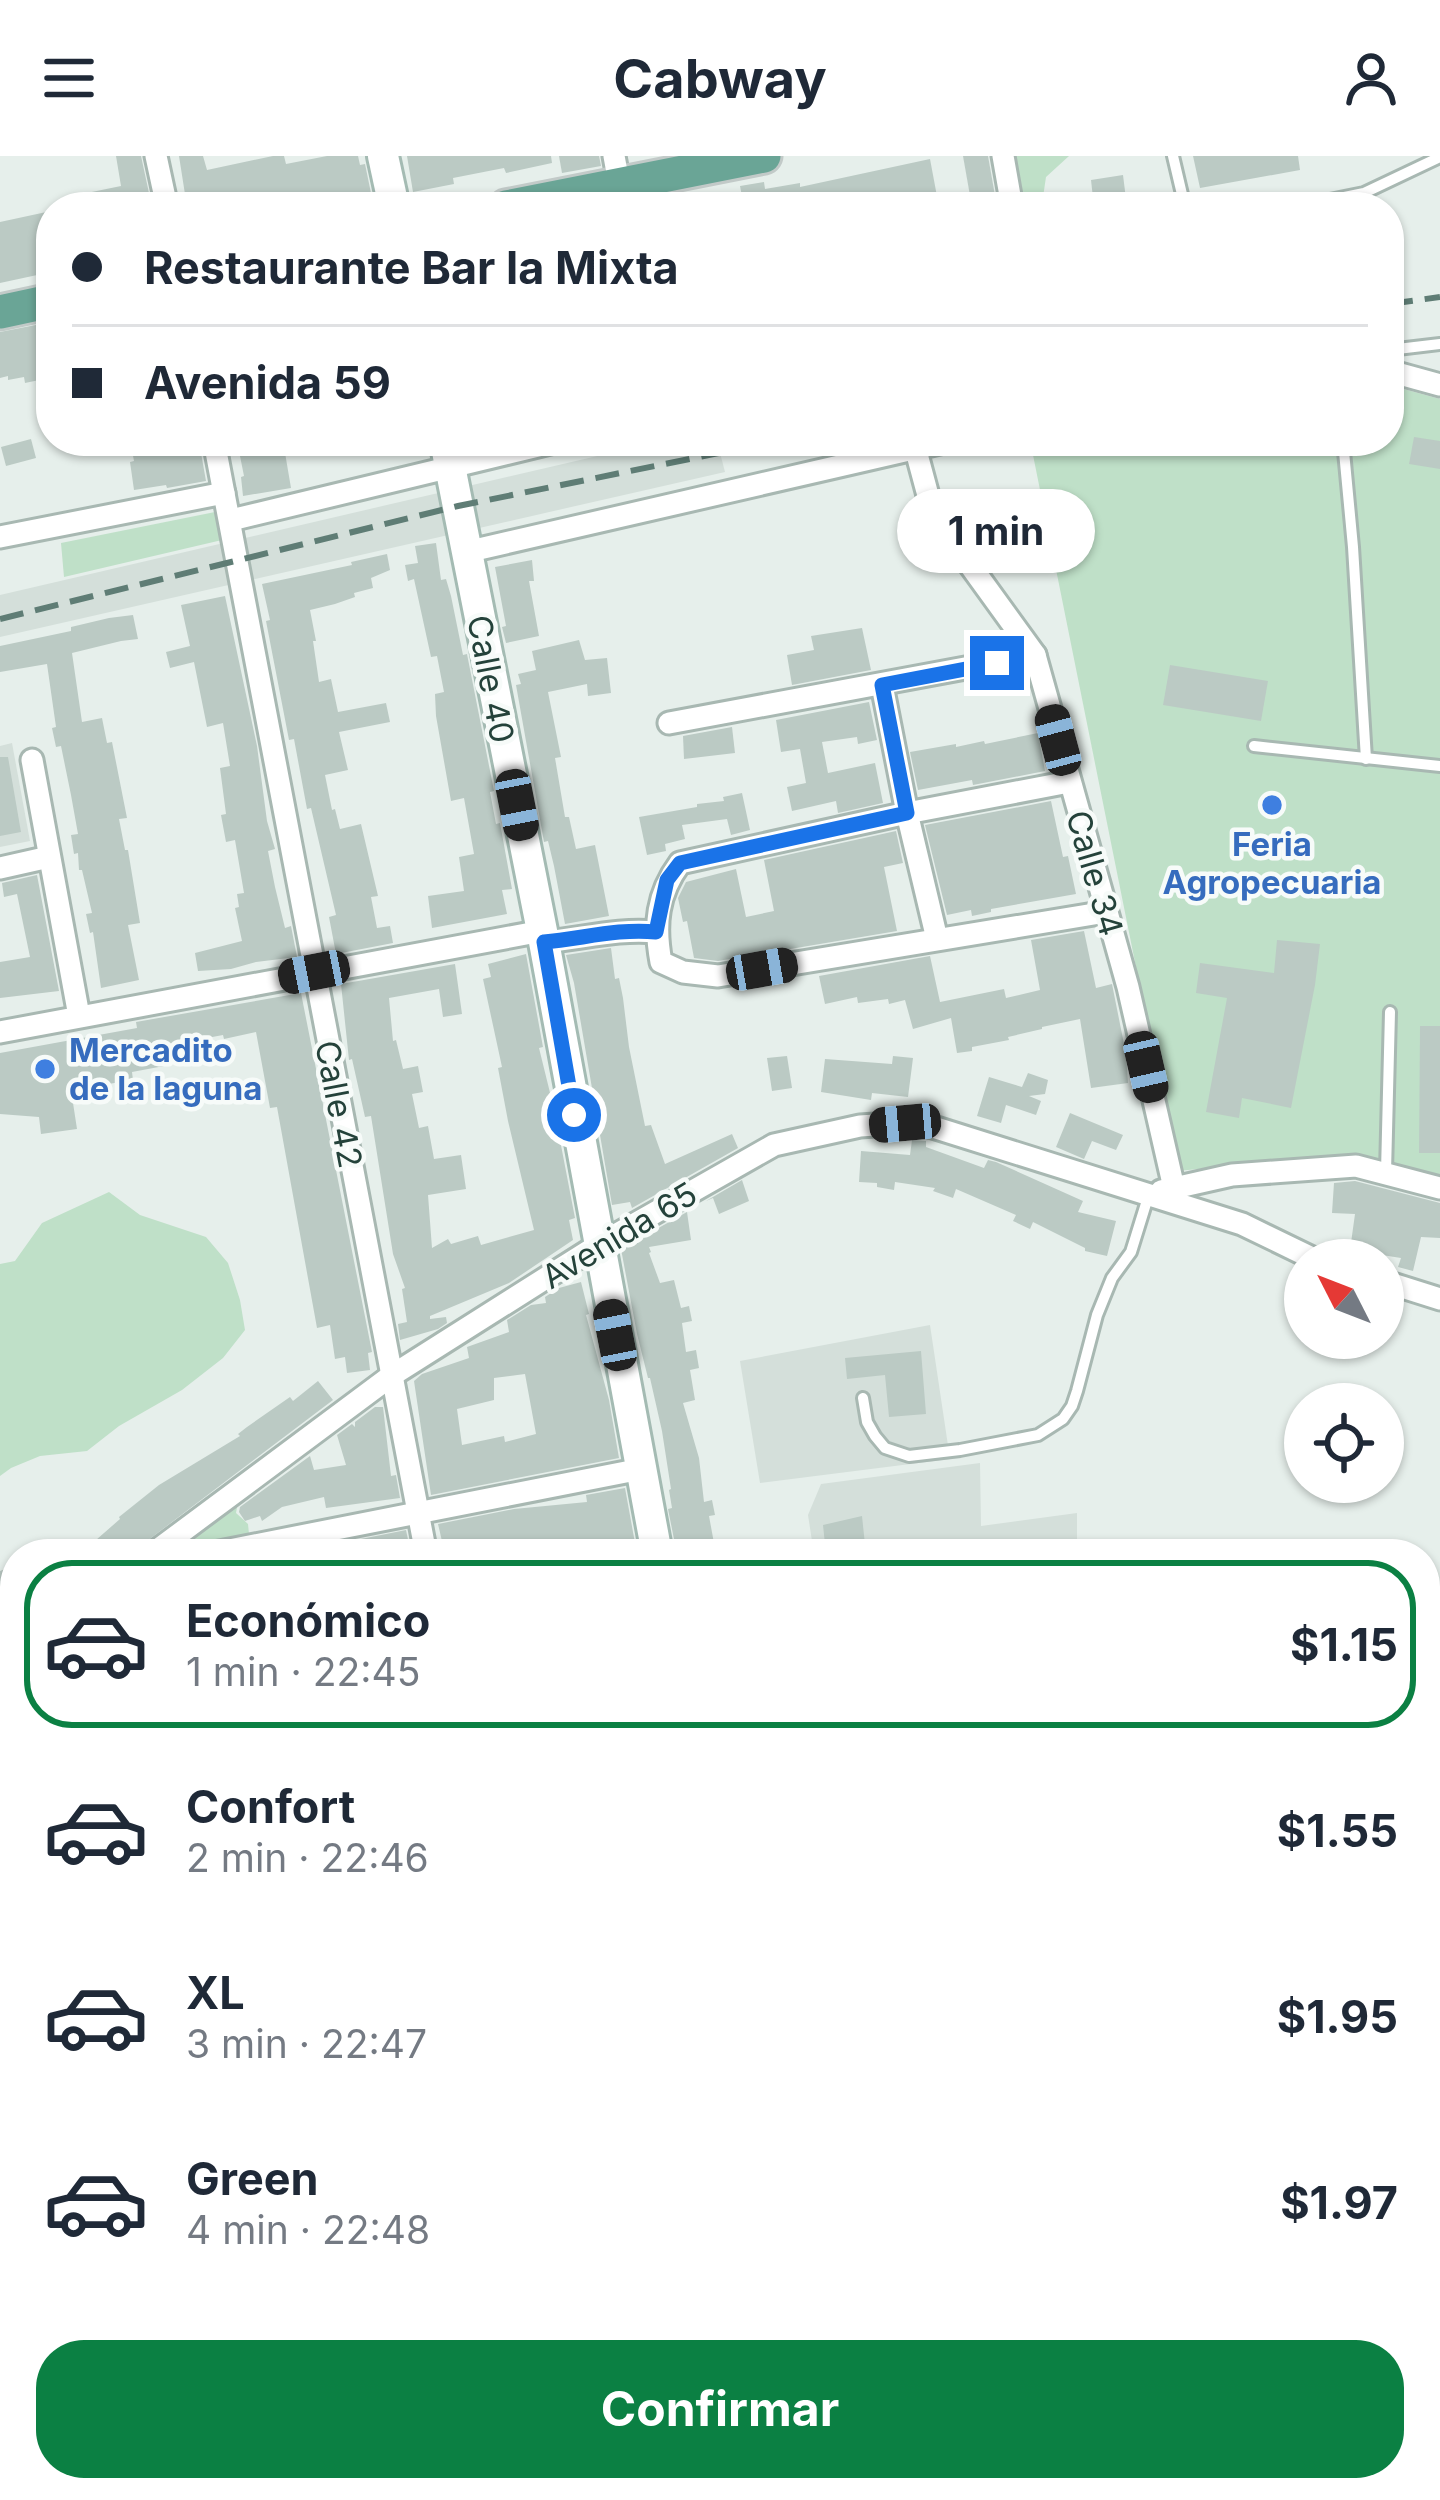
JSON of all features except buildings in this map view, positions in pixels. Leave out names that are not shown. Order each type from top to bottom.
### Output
[{"type":"main road","points":[[383,156],[391,192]]},
{"type":"main road","points":[[551,192],[616,170],[764,156]]},
{"type":"main road","points":[[0,312],[36,304]]},
{"type":"main road","name":"Calle 40","points":[[448,456],[654,1539]]},
{"type":"street","points":[[156,156],[164,192]]},
{"type":"street","points":[[1003,156],[1009,192]]},
{"type":"street","points":[[1404,374],[1440,385]]},
{"type":"street","name":"Calle 42","points":[[217,456],[423,1539]]},
{"type":"street","points":[[231,520],[441,456]]},
{"type":"street","points":[[466,552],[877,456]]},
{"type":"street","name":"Calle 34","points":[[917,456],[933,514],[1035,655],[1128,987],[1174,1188]]},
{"type":"street","points":[[0,537],[224,493]]},
{"type":"street","points":[[670,723],[1035,655]]},
{"type":"street","points":[[882,685],[937,938]]},
{"type":"street","points":[[32,760],[79,1016]]},
{"type":"street","points":[[1069,782],[680,863],[667,880],[656,932],[661,962],[683,972],[718,976],[1106,912]]},
{"type":"street","points":[[0,868],[50,857]]},
{"type":"street","points":[[0,1032],[314,972],[543,937],[582,939],[628,929],[656,932]]},
{"type":"street","name":"Avenida 65","points":[[172,1539],[391,1376],[598,1245],[774,1145],[860,1126],[933,1126],[1242,1224],[1284,1244]]},
{"type":"street","points":[[1149,1194],[1232,1175],[1356,1166],[1440,1188]]},
{"type":"street","points":[[1404,1288],[1440,1299]]},
{"type":"street","points":[[301,1539],[641,1469]]},
{"type":"lane","points":[[1173,156],[1181,192]]},
{"type":"lane","points":[[1366,192],[1440,157]]},
{"type":"lane","points":[[1404,348],[1440,344]]},
{"type":"lane","points":[[1344,456],[1366,759]]},
{"type":"lane","points":[[1254,746],[1440,766]]},
{"type":"lane","points":[[1386,1172],[1390,1012]]},
{"type":"lane","points":[[863,1398],[875,1436],[885,1448],[909,1456],[1038,1436],[1072,1406],[1097,1315],[1112,1278],[1131,1252],[1149,1194]]},
{"type":"shaded area","points":[[598,456],[721,456],[725,472],[0,637],[0,595]]},
{"type":"shaded area","points":[[12,743],[30,841],[0,847],[0,746]]},
{"type":"shaded area","points":[[930,1325],[950,1459],[760,1483],[740,1361]]},
{"type":"shaded area","points":[[980,1463],[981,1526],[1077,1513],[1077,1539],[812,1539],[808,1515],[821,1484]]},
{"type":"green space","points":[[1012,156],[1069,156],[1046,177],[1044,192],[1019,192]]},
{"type":"green space","name":"Feria Agropecuaria","points":[[1404,389],[1440,399],[1440,1178],[1342,1156],[1177,1171],[1033,456],[1404,456]]},
{"type":"green space","points":[[215,512],[222,540],[64,577],[61,543]]},
{"type":"green space","points":[[109,1192],[140,1215],[206,1237],[228,1263],[245,1330],[223,1358],[182,1390],[119,1426],[87,1451],[40,1456],[0,1476],[0,1264],[15,1261],[42,1223]]},
{"type":"green space","points":[[238,1502],[236,1513],[248,1524],[249,1534],[187,1539]]},
{"type":"railway","points":[[1404,302],[1440,297]]},
{"type":"railway","points":[[0,619],[458,506],[704,456]]},
{"type":"place","name":"Feria Agropecuaria","points":[[1272,805]]},
{"type":"place","name":"Mercadito de la laguna","points":[[45,1069]]},
{"type":"route","points":[[574,1115],[544,942],[628,929],[656,932],[667,880],[680,863],[907,813],[882,685],[997,663]]}]
